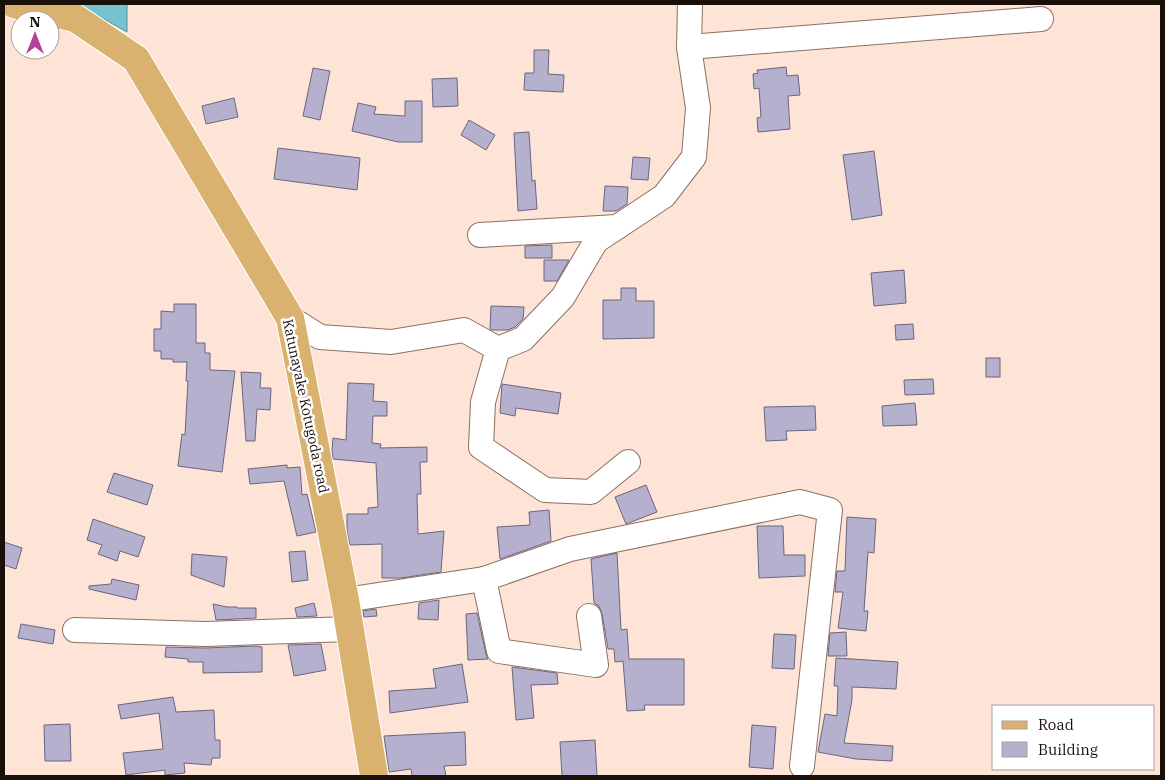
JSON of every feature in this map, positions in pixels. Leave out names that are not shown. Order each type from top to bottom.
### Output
[{"type":"main road","name":"Katunayake Kotugoda road","points":[[15,4],[75,18],[136,59],[290,318],[345,600],[374,776]]},
{"type":"street","points":[[498,349],[523,339],[563,297],[596,241],[664,196],[694,157],[698,108],[689,47],[690,4]]},
{"type":"street","points":[[689,47],[1041,19]]},
{"type":"street","points":[[480,235],[618,227]]},
{"type":"street","points":[[290,318],[320,337],[391,342],[464,330],[498,349]]},
{"type":"street","points":[[498,349],[483,402],[481,447],[545,490],[591,492],[628,462]]},
{"type":"street","points":[[345,600],[484,580],[570,549],[800,502],[830,510],[802,766]]},
{"type":"street","points":[[484,580],[499,651],[596,665],[589,616]]},
{"type":"street","points":[[74,630],[204,634],[350,629]]},
{"type":"water","points":[[77,4],[127,4],[127,32]]},
{"type":"building","points":[[534,50],[549,50],[548,74],[564,75],[563,92],[524,90],[525,73],[534,73]]},
{"type":"building","points":[[786,67],[787,76],[798,75],[800,95],[788,96],[790,129],[758,132],[757,118],[761,117],[759,88],[754,89],[753,74],[758,73],[757,70]]},
{"type":"building","points":[[313,68],[330,71],[320,120],[303,116]]},
{"type":"building","points":[[457,78],[458,106],[433,107],[432,79]]},
{"type":"building","points":[[234,98],[238,117],[206,124],[202,106]]},
{"type":"building","points":[[405,101],[422,101],[422,142],[398,142],[352,131],[358,103],[376,107],[374,114],[405,116]]},
{"type":"building","points":[[469,120],[495,135],[486,150],[461,135]]},
{"type":"building","points":[[529,132],[532,181],[535,180],[537,209],[518,211],[514,133]]},
{"type":"building","points":[[278,148],[360,158],[357,190],[274,179]]},
{"type":"building","points":[[874,151],[882,215],[852,220],[843,155]]},
{"type":"building","points":[[633,157],[650,158],[648,180],[631,179]]},
{"type":"building","points":[[605,186],[628,187],[627,204],[616,211],[603,211]]},
{"type":"building","points":[[552,245],[552,258],[525,258],[525,246]]},
{"type":"building","points":[[544,260],[569,260],[557,281],[544,281]]},
{"type":"building","points":[[904,270],[906,303],[874,306],[871,273]]},
{"type":"building","points":[[621,288],[636,288],[636,301],[654,301],[654,338],[603,339],[603,300],[621,300]]},
{"type":"building","points":[[174,304],[196,304],[196,343],[205,343],[205,353],[210,353],[210,370],[235,371],[222,472],[178,466],[182,434],[185,435],[188,381],[186,381],[187,362],[173,362],[173,359],[161,359],[161,351],[154,351],[154,329],[161,329],[161,311],[174,312]]},
{"type":"building","points":[[491,306],[524,307],[523,319],[515,327],[508,330],[492,330],[490,329]]},
{"type":"building","points":[[913,324],[914,339],[896,340],[895,325]]},
{"type":"building","points":[[986,358],[1000,358],[1000,377],[986,377]]},
{"type":"building","points":[[241,372],[261,373],[260,388],[271,388],[270,410],[257,409],[255,441],[246,441]]},
{"type":"building","points":[[933,379],[934,394],[905,395],[904,380]]},
{"type":"building","points":[[348,383],[374,384],[373,401],[387,402],[387,416],[373,416],[372,443],[381,444],[380,448],[427,447],[427,462],[420,462],[421,494],[417,494],[418,534],[444,531],[441,572],[401,578],[382,578],[382,544],[350,545],[347,531],[347,514],[368,514],[368,508],[378,507],[376,463],[333,459],[333,438],[346,440]]},
{"type":"building","points":[[502,384],[561,393],[558,414],[516,408],[515,416],[500,413]]},
{"type":"building","points":[[915,403],[917,425],[883,426],[882,406]]},
{"type":"building","points":[[815,406],[816,430],[786,431],[787,440],[766,441],[764,407]]},
{"type":"building","points":[[287,465],[287,468],[300,467],[302,495],[307,494],[316,532],[297,536],[284,481],[250,484],[248,469]]},
{"type":"building","points":[[114,473],[153,485],[147,505],[107,492]]},
{"type":"building","points":[[646,485],[657,512],[626,524],[615,497]]},
{"type":"building","points":[[549,510],[551,541],[500,559],[497,527],[530,525],[529,512]]},
{"type":"building","points":[[847,517],[876,519],[874,553],[868,552],[864,611],[868,611],[866,631],[838,628],[843,592],[835,592],[837,571],[845,571]]},
{"type":"building","points":[[93,519],[145,537],[138,557],[120,551],[117,561],[98,554],[102,545],[87,540]]},
{"type":"building","points":[[757,526],[783,526],[784,555],[805,555],[805,576],[759,578]]},
{"type":"building","points":[[4,542],[22,548],[16,569],[4,565]]},
{"type":"building","points":[[305,551],[308,580],[292,582],[289,552]]},
{"type":"building","points":[[617,553],[621,630],[627,629],[629,659],[684,659],[684,705],[644,705],[645,710],[627,711],[623,661],[615,662],[614,649],[608,649],[602,614],[599,606],[594,603],[591,559]]},
{"type":"building","points":[[192,554],[227,557],[224,587],[191,575]]},
{"type":"building","points":[[112,579],[139,585],[136,600],[89,589],[89,586],[111,584]]},
{"type":"building","points":[[439,600],[438,620],[418,619],[419,603]]},
{"type":"building","points":[[314,603],[317,616],[297,617],[295,608]]},
{"type":"building","points":[[213,604],[237,608],[256,608],[256,618],[216,620]]},
{"type":"building","points":[[376,609],[377,616],[364,617],[363,611]]},
{"type":"building","points":[[477,613],[488,659],[468,660],[466,614]]},
{"type":"building","points":[[21,624],[55,630],[53,644],[18,638]]},
{"type":"building","points":[[846,632],[847,656],[828,656],[830,633]]},
{"type":"building","points":[[774,634],[796,635],[794,669],[772,668]]},
{"type":"building","points":[[321,644],[326,670],[294,676],[288,645]]},
{"type":"building","points":[[166,647],[262,647],[262,672],[203,673],[203,662],[188,662],[188,659],[165,657]]},
{"type":"building","points":[[836,658],[898,662],[896,689],[852,687],[852,700],[844,743],[893,746],[892,761],[856,759],[818,752],[825,714],[837,716],[838,686],[834,686]]},
{"type":"building","points":[[462,664],[468,702],[390,713],[389,691],[436,688],[433,669]]},
{"type":"building","points":[[512,667],[557,673],[558,684],[531,685],[534,718],[516,720]]},
{"type":"building","points":[[173,697],[176,712],[214,710],[215,740],[220,740],[220,758],[212,758],[211,765],[184,763],[185,773],[165,775],[165,770],[126,775],[123,753],[163,749],[159,713],[121,719],[118,705]]},
{"type":"building","points":[[70,724],[71,761],[45,761],[44,725]]},
{"type":"building","points":[[752,725],[776,727],[773,769],[749,767]]},
{"type":"building","points":[[465,732],[466,765],[444,766],[446,776],[412,776],[411,769],[389,772],[384,736]]},
{"type":"building","points":[[595,740],[597,776],[562,776],[560,742]]}]
